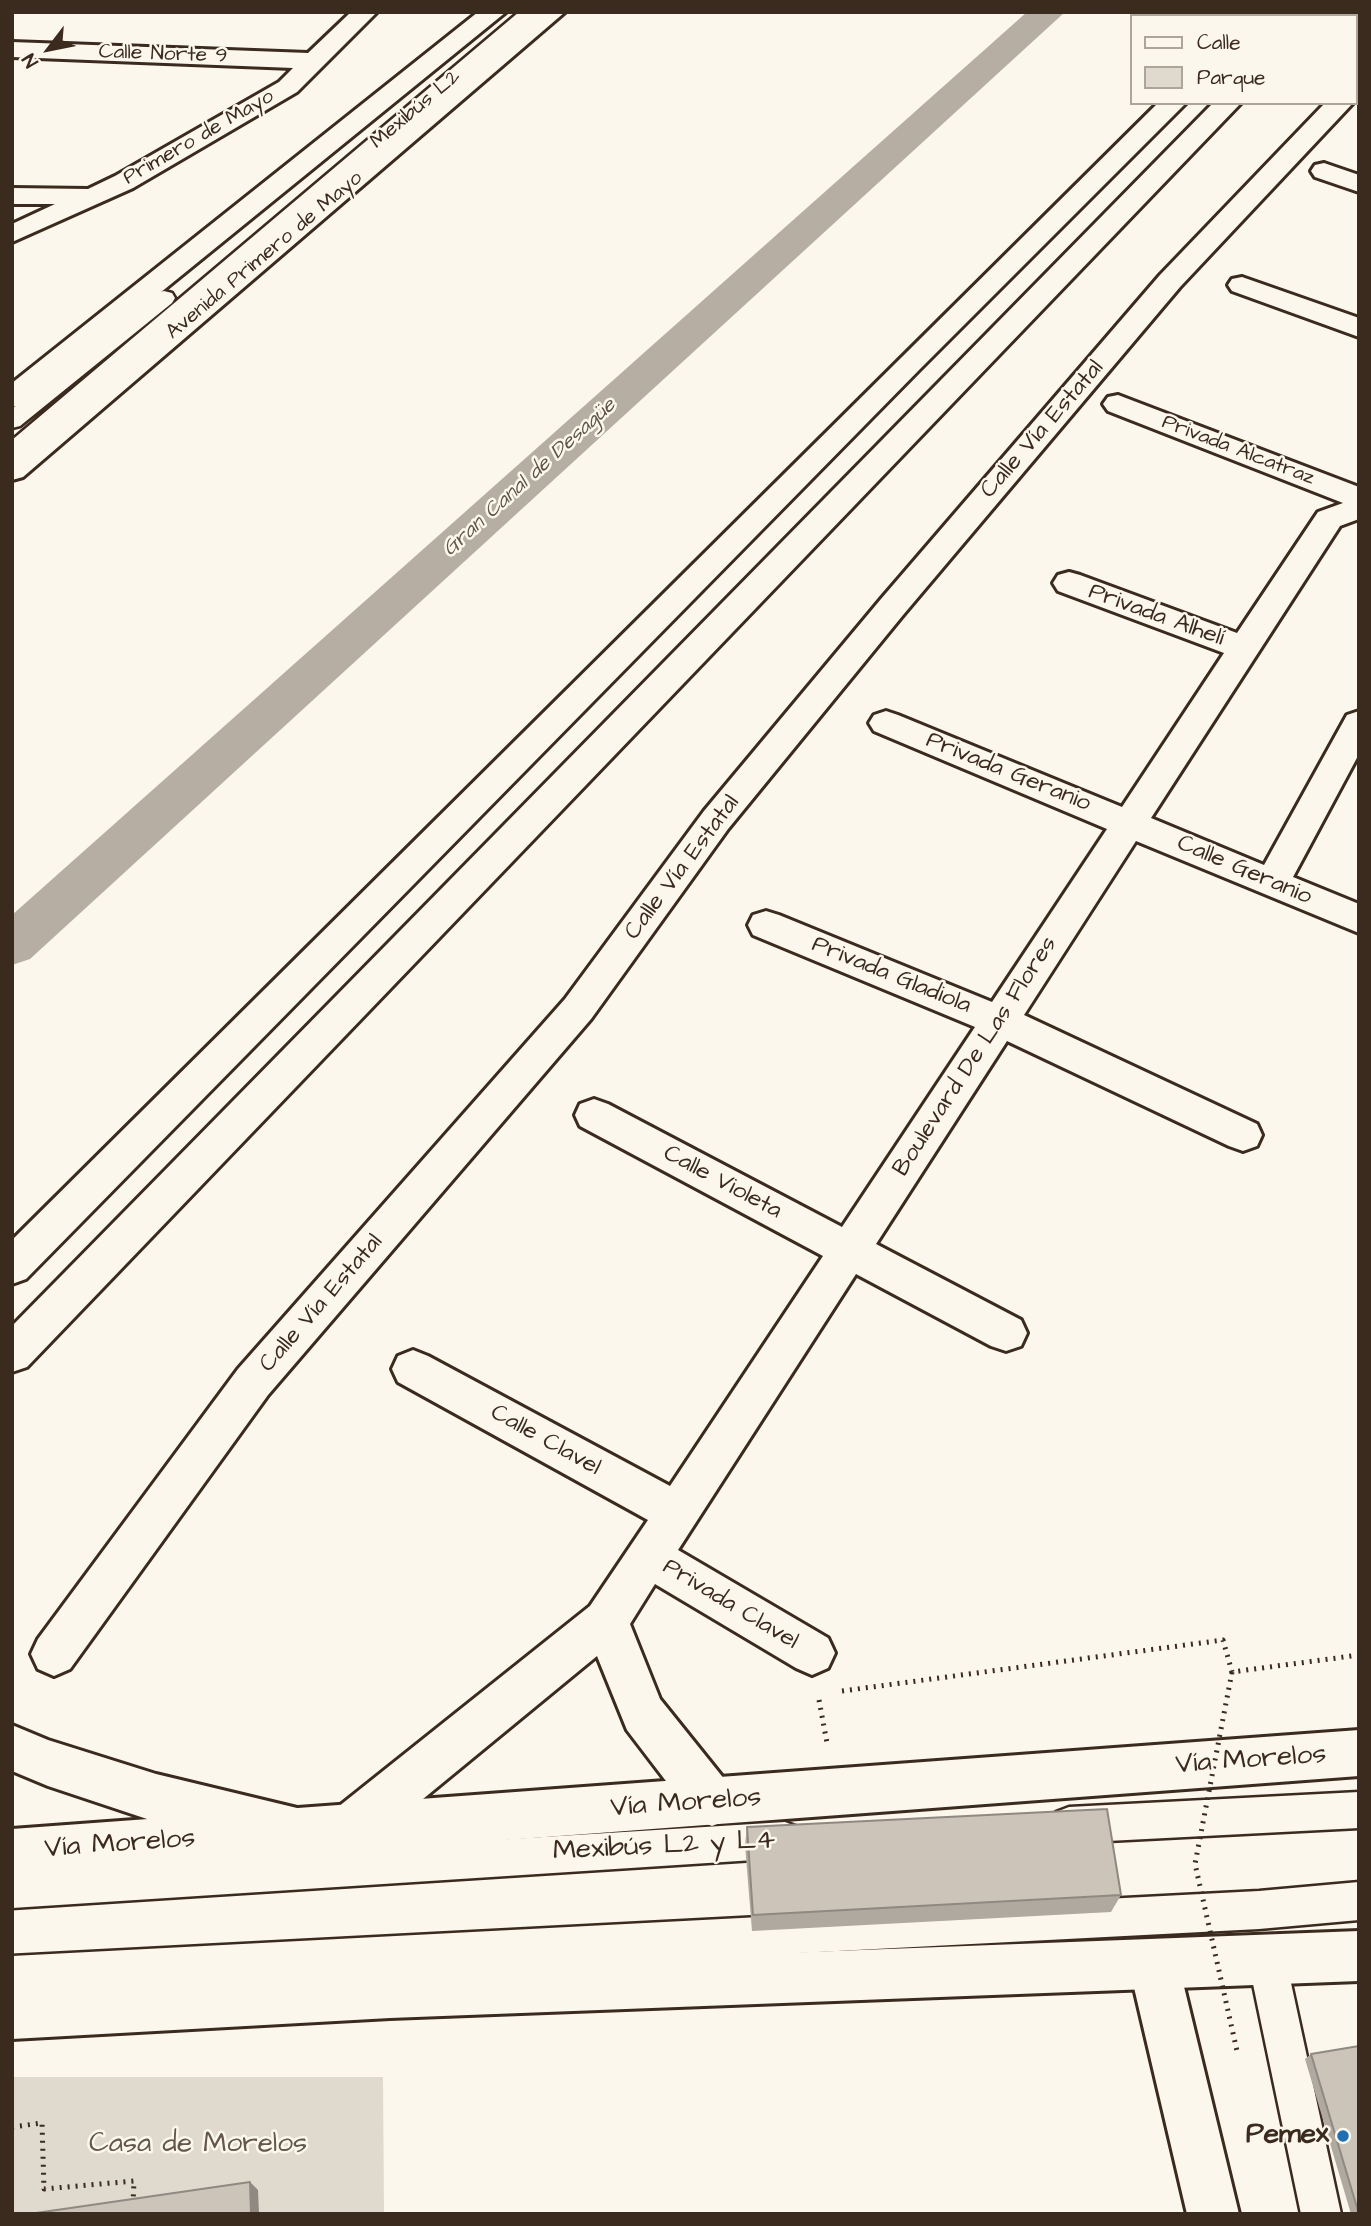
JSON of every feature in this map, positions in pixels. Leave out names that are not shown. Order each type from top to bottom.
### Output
[{"type":"main road","name":"Primero de Mayo","points":[[12,234],[124,182],[288,87],[365,12]]},
{"type":"main road","name":"Avenida Primero de Mayo","points":[[12,398],[494,12]]},
{"type":"main road","name":"Avenida Primero de Mayo","points":[[12,470],[553,12]]},
{"type":"main road","name":"Calle Norte 9","points":[[12,49],[314,61]]},
{"type":"main road","points":[[12,1267],[889,383],[1171,105]]},
{"type":"main road","points":[[12,1354],[1226,105]]},
{"type":"main road","name":"Calle Vía Estatal","points":[[54,1654],[253,1382],[578,1009],[716,820],[865,639],[1170,281],[1338,105]]},
{"type":"main road","points":[[1324,171],[1359,184]]},
{"type":"main road","points":[[12,196],[93,196]]},
{"type":"main road","points":[[1242,285],[1359,328]]},
{"type":"main road","name":"Privada Alcatraz","points":[[1118,404],[1359,498]]},
{"type":"main road","name":"Boulevard De Las Flores","points":[[351,1828],[606,1621],[1329,519],[1359,508]]},
{"type":"main road","name":"Privada Alhelí","points":[[1069,583],[1244,648]]},
{"type":"main road","name":"Privada Geranio","points":[[886,723],[1130,823]]},
{"type":"main road","points":[[1272,882],[1359,723]]},
{"type":"main road","name":"Calle Geranio","points":[[1130,823],[1359,919]]},
{"type":"main road","name":"Privada Gladiola","points":[[766,925],[1000,1021],[1243,1135]]},
{"type":"main road","name":"Calle Violeta","points":[[594,1115],[1006,1333]]},
{"type":"main road","name":"Calle Clavel","points":[[413,1369],[677,1513]]},
{"type":"main road","name":"Privada Clavel","points":[[648,1556],[815,1674]]},
{"type":"main road","points":[[606,1621],[643,1714],[712,1802]]},
{"type":"main road","points":[[12,1748],[48,1763],[156,1798],[297,1832]]},
{"type":"main road","name":"Vía Morelos","points":[[12,1853],[1359,1753]]},
{"type":"main road","points":[[12,2014],[390,1993],[1154,1966],[1359,1956]]},
{"type":"main road","points":[[1154,1966],[1213,2214]]},
{"type":"lane","name":"Mexibús L2","points":[[12,421],[514,12]]},
{"type":"lane","name":"Mexibús L2","points":[[12,452],[531,12]]},
{"type":"lane","points":[[1040,1827],[1359,1810]]},
{"type":"lane","name":"Mexibús L2 y L4","points":[[12,1889],[819,1838]]},
{"type":"lane","points":[[12,1975],[1259,1910],[1359,1901]]},
{"type":"lane","points":[[1267,1960],[1321,2214]]},
{"type":"path","points":[[832,1692],[1223,1640],[1232,1672],[1195,1864],[1237,2050]]},
{"type":"path","points":[[1232,1672],[1359,1655]]},
{"type":"path","points":[[815,1674],[836,1792]]},
{"type":"path","points":[[12,2127],[42,2123],[44,2189],[134,2181],[133,2208]]},
{"type":"green space","name":"Casa de Morelos","points":[[12,2077],[383,2077],[384,2214],[12,2214]]},
{"type":"building","points":[[1107,1809],[1121,1895],[753,1915],[747,1827]]},
{"type":"building","name":"Pemex","points":[[1359,2046],[1359,2214],[1311,2054]]},
{"type":"building","points":[[250,2182],[251,2214],[29,2214]]},
{"type":"waterway","name":"Gran Canal de Desagüe","points":[[12,945],[1048,12]]},
{"type":"place","name":"Pemex","points":[[1343,2136]]}]
